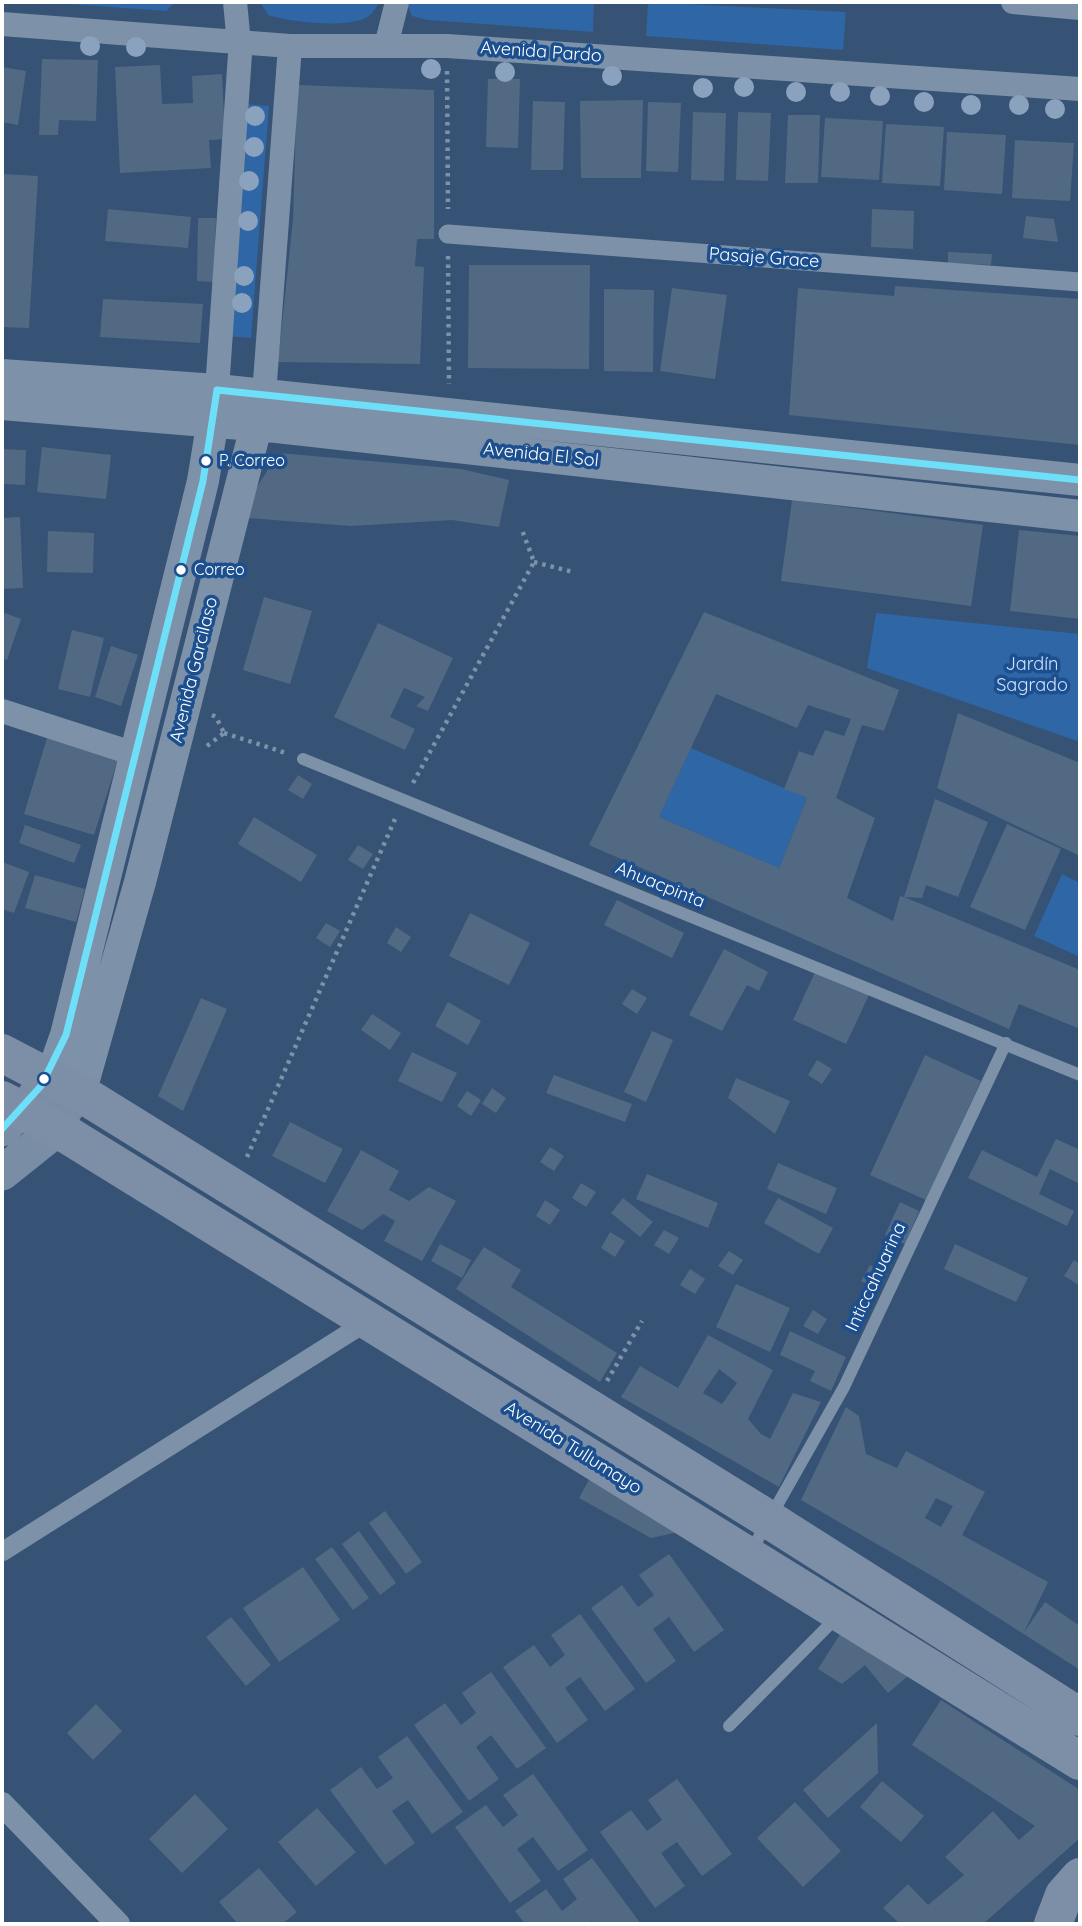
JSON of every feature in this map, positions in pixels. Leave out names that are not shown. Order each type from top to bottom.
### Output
[{"type":"main road","points":[[2,1053],[62,1085],[590,1409],[1080,1717]]},
{"type":"main road","name":"Avenida Garcilaso","points":[[2,1173],[40,1143],[29,1120],[62,1085]]},
{"type":"main road","name":"Avenida Tullumayo","points":[[29,1120],[368,1321],[1080,1761]]},
{"type":"main road","points":[[1023,1924],[1071,1890]]},
{"type":"street","name":"Avenida Garcilaso","points":[[235,2],[240,54],[214,421],[203,481],[138,755],[66,1035],[55,1066],[62,1085],[83,1083],[140,883],[260,410],[290,46]]},
{"type":"street","points":[[386,46],[397,2]]},
{"type":"street","points":[[1013,2],[1080,8]]},
{"type":"street","name":"Avenida Pardo","points":[[2,24],[290,46],[447,46],[1080,89]]},
{"type":"street","name":"Pasaje Grace","points":[[448,234],[1080,282]]},
{"type":"street","name":"Avenida El Sol","points":[[2,375],[217,390],[260,410],[1080,516]]},
{"type":"street","name":"Avenida El Sol","points":[[2,404],[214,421],[260,410],[1080,480]]},
{"type":"street","points":[[2,711],[138,755]]},
{"type":"street","points":[[2,1552],[368,1321]]},
{"type":"street","points":[[2,1804],[118,1924]]},
{"type":"lane","name":"Ahuacpinta","points":[[303,759],[1080,1075]]},
{"type":"lane","name":"Inticcahuarina","points":[[748,1555],[844,1387],[1006,1044]]},
{"type":"lane","points":[[729,1726],[841,1613]]},
{"type":"path","points":[[534,562],[573,572]]},
{"type":"path","points":[[224,733],[303,759]]},
{"type":"path","points":[[590,1409],[642,1321]]},
{"type":"green space","points":[[40,2],[175,2],[166,11]]},
{"type":"green space","points":[[260,2],[380,2],[371,14],[362,20],[336,23],[305,22],[268,15]]},
{"type":"green space","points":[[406,2],[594,2],[593,32],[428,20],[412,16]]},
{"type":"green space","points":[[648,2],[846,12],[843,50],[646,36]]},
{"type":"green space","points":[[245,104],[269,106],[251,338],[227,336]]},
{"type":"green space","name":"Jardín Sagrado","points":[[876,613],[1080,634],[1080,742],[867,668]]},
{"type":"green space","points":[[691,748],[807,798],[779,868],[659,817]]},
{"type":"green space","points":[[1062,874],[1080,883],[1080,957],[1034,936]]},
{"type":"building","points":[[42,59],[98,60],[96,121],[59,120],[58,135],[39,135]]},
{"type":"building","points":[[160,65],[162,104],[193,103],[192,76],[222,74],[225,139],[209,140],[211,168],[120,173],[115,67]]},
{"type":"building","points":[[2,67],[26,71],[18,125],[2,122]]},
{"type":"building","points":[[488,79],[520,79],[518,148],[486,147]]},
{"type":"building","points":[[297,85],[434,90],[434,239],[417,239],[415,266],[424,267],[420,364],[278,362],[293,220]]},
{"type":"building","points":[[643,100],[641,178],[581,178],[580,101]]},
{"type":"building","points":[[533,101],[565,102],[563,170],[531,170]]},
{"type":"building","points":[[648,102],[681,103],[678,172],[646,171]]},
{"type":"building","points":[[693,112],[726,113],[724,181],[691,180]]},
{"type":"building","points":[[738,112],[771,113],[768,181],[736,180]]},
{"type":"building","points":[[788,115],[820,115],[818,183],[785,183]]},
{"type":"building","points":[[825,118],[883,121],[879,180],[821,177]]},
{"type":"building","points":[[886,124],[944,127],[940,186],[882,183]]},
{"type":"building","points":[[947,132],[1006,135],[1002,194],[944,190]]},
{"type":"building","points":[[1015,140],[1074,143],[1070,201],[1012,198]]},
{"type":"building","points":[[2,174],[38,176],[29,328],[2,327]]},
{"type":"building","points":[[108,209],[191,217],[188,248],[105,241]]},
{"type":"building","points":[[872,209],[914,211],[913,249],[871,247]]},
{"type":"building","points":[[1026,216],[1054,219],[1058,242],[1023,238]]},
{"type":"building","points":[[198,218],[216,218],[214,282],[197,281]]},
{"type":"building","points":[[948,252],[992,254],[991,265],[948,263]]},
{"type":"building","points":[[469,265],[590,265],[589,369],[468,368]]},
{"type":"building","points":[[895,286],[1080,299],[1080,445],[789,415],[798,288],[894,296]]},
{"type":"building","points":[[672,288],[727,295],[715,379],[660,371]]},
{"type":"building","points":[[604,289],[654,290],[653,372],[604,371]]},
{"type":"building","points":[[103,299],[203,304],[200,343],[100,337]]},
{"type":"building","points":[[42,447],[111,455],[106,499],[37,492]]},
{"type":"building","points":[[2,449],[26,450],[25,485],[2,484]]},
{"type":"building","points":[[279,453],[461,469],[509,480],[499,527],[452,520],[351,526],[248,518],[256,488]]},
{"type":"building","points":[[792,500],[983,525],[971,606],[781,581]]},
{"type":"building","points":[[20,517],[23,588],[2,589],[2,518]]},
{"type":"building","points":[[1019,530],[1080,536],[1080,619],[1010,611]]},
{"type":"building","points":[[48,531],[94,533],[93,573],[47,572]]},
{"type":"building","points":[[264,597],[312,611],[290,684],[243,670]]},
{"type":"building","points":[[2,612],[21,619],[7,660],[2,658]]},
{"type":"building","points":[[704,612],[899,690],[884,731],[862,725],[836,798],[875,818],[847,898],[893,921],[900,896],[904,897],[1080,970],[1080,1029],[1019,1004],[1009,1029],[589,845]],"holes":[[[716,694],[797,728],[808,705],[851,719],[844,736],[825,730],[813,756],[799,751],[784,789],[807,798],[779,868],[659,817]]]},
{"type":"building","points":[[378,623],[453,658],[428,711],[416,706],[425,697],[404,688],[390,717],[415,729],[405,750],[334,717]]},
{"type":"building","points":[[72,630],[104,638],[90,697],[58,689]]},
{"type":"building","points":[[111,646],[138,655],[121,706],[95,697]]},
{"type":"building","points":[[958,713],[1080,763],[1080,856],[937,788]]},
{"type":"building","points":[[48,735],[119,756],[94,835],[24,814]]},
{"type":"building","points":[[298,775],[312,784],[303,799],[288,790]]},
{"type":"building","points":[[935,799],[988,822],[958,897],[926,885],[922,898],[904,897]]},
{"type":"building","points":[[254,817],[317,855],[301,882],[238,844]]},
{"type":"building","points":[[1007,824],[1061,849],[1025,930],[970,907]]},
{"type":"building","points":[[25,825],[81,845],[74,863],[19,843]]},
{"type":"building","points":[[358,845],[373,854],[363,869],[348,860]]},
{"type":"building","points":[[2,862],[29,872],[14,913],[2,909]]},
{"type":"building","points":[[35,875],[85,889],[76,922],[25,908]]},
{"type":"building","points":[[617,900],[684,933],[672,958],[604,925]]},
{"type":"building","points":[[470,913],[530,943],[509,985],[449,956]]},
{"type":"building","points":[[326,923],[340,931],[330,947],[316,938]]},
{"type":"building","points":[[396,927],[411,937],[401,952],[387,943]]},
{"type":"building","points":[[724,949],[768,972],[759,991],[747,985],[722,1031],[689,1015]]},
{"type":"building","points":[[816,970],[869,995],[846,1044],[793,1020]]},
{"type":"building","points":[[632,989],[647,998],[637,1014],[622,1004]]},
{"type":"building","points":[[201,998],[227,1009],[183,1111],[158,1096]]},
{"type":"building","points":[[448,1002],[481,1021],[468,1045],[435,1026]]},
{"type":"building","points":[[372,1014],[401,1033],[390,1050],[361,1030]]},
{"type":"building","points":[[652,1031],[673,1040],[646,1102],[624,1092]]},
{"type":"building","points":[[412,1052],[457,1073],[442,1102],[398,1081]]},
{"type":"building","points":[[925,1055],[981,1081],[926,1200],[870,1175]]},
{"type":"building","points":[[817,1060],[832,1069],[822,1084],[808,1075]]},
{"type":"building","points":[[554,1075],[632,1104],[625,1122],[546,1093]]},
{"type":"building","points":[[736,1078],[790,1101],[775,1134],[728,1098]]},
{"type":"building","points":[[492,1088],[506,1098],[496,1113],[482,1104]]},
{"type":"building","points":[[467,1091],[481,1100],[471,1116],[457,1106]]},
{"type":"building","points":[[290,1122],[343,1149],[325,1183],[272,1156]]},
{"type":"building","points":[[1056,1139],[1080,1150],[1080,1184],[1050,1169],[1039,1194],[1074,1211],[1067,1226],[968,1178],[982,1150],[1037,1177]]},
{"type":"building","points":[[550,1147],[564,1156],[554,1171],[540,1162]]},
{"type":"building","points":[[361,1150],[399,1171],[389,1190],[409,1201],[429,1187],[456,1201],[422,1261],[384,1241],[395,1221],[383,1214],[362,1230],[327,1211]]},
{"type":"building","points":[[778,1163],[837,1188],[826,1214],[767,1189]]},
{"type":"building","points":[[647,1174],[718,1203],[708,1228],[636,1199]]},
{"type":"building","points":[[581,1183],[596,1192],[586,1207],[572,1198]]},
{"type":"building","points":[[623,1198],[653,1222],[640,1237],[611,1213]]},
{"type":"building","points":[[778,1198],[833,1228],[819,1254],[764,1223]]},
{"type":"building","points":[[545,1200],[560,1210],[550,1225],[536,1216]]},
{"type":"building","points":[[900,1202],[919,1211],[905,1244],[885,1235]]},
{"type":"building","points":[[664,1230],[679,1238],[669,1254],[654,1245]]},
{"type":"building","points":[[610,1232],[625,1241],[615,1257],[601,1248]]},
{"type":"building","points":[[440,1244],[471,1260],[462,1278],[431,1261]]},
{"type":"building","points":[[955,1244],[1028,1278],[1016,1302],[944,1269]]},
{"type":"building","points":[[484,1247],[521,1270],[511,1287],[617,1353],[600,1382],[456,1289]]},
{"type":"building","points":[[729,1251],[743,1260],[733,1275],[718,1266]]},
{"type":"building","points":[[1074,1260],[1080,1264],[1079,1285],[1064,1276]]},
{"type":"building","points":[[870,1265],[887,1274],[879,1290],[861,1281]]},
{"type":"building","points":[[690,1269],[705,1279],[695,1294],[680,1285]]},
{"type":"building","points":[[736,1284],[790,1308],[770,1352],[716,1327]]},
{"type":"building","points":[[813,1310],[827,1319],[818,1334],[803,1326]]},
{"type":"building","points":[[790,1331],[846,1357],[831,1391],[810,1381],[815,1371],[780,1355]]},
{"type":"building","points":[[708,1335],[773,1370],[748,1419],[761,1434],[770,1439],[793,1393],[821,1402],[779,1487],[621,1397],[640,1366],[678,1388]],"holes":[[[719,1369],[737,1383],[722,1404],[703,1393]]]},
{"type":"building","points":[[846,1407],[859,1416],[866,1454],[897,1468],[906,1451],[985,1492],[962,1535],[1048,1582],[1024,1632],[1045,1602],[1080,1626],[1080,1670],[939,1580],[801,1500]],"holes":[[[936,1498],[953,1506],[941,1527],[925,1518]]]},
{"type":"building","points":[[591,1476],[688,1530],[651,1538],[579,1498]]},
{"type":"building","points":[[385,1511],[422,1562],[406,1574],[369,1523]]},
{"type":"building","points":[[359,1531],[396,1583],[380,1595],[342,1544]]},
{"type":"building","points":[[332,1547],[369,1598],[353,1610],[315,1559]]},
{"type":"building","points":[[669,1554],[724,1630],[694,1652],[669,1617],[653,1629],[676,1661],[646,1683],[591,1608],[622,1585],[638,1607],[654,1595],[639,1575]]},
{"type":"building","points":[[303,1567],[340,1620],[279,1662],[243,1608]]},
{"type":"building","points":[[580,1614],[635,1689],[605,1711],[580,1677],[565,1688],[588,1720],[557,1743],[503,1667],[534,1645],[550,1667],[565,1655],[551,1635]]},
{"type":"building","points":[[231,1617],[271,1665],[246,1686],[206,1637]]},
{"type":"building","points":[[846,1625],[915,1670],[888,1693],[865,1665],[842,1684],[818,1669]]},
{"type":"building","points":[[491,1672],[546,1748],[517,1769],[491,1735],[476,1747],[499,1779],[469,1801],[414,1725],[445,1703],[461,1725],[476,1713],[462,1693]]},
{"type":"building","points":[[941,1700],[1080,1790],[1080,1838],[983,1924],[900,1924],[883,1908],[908,1884],[928,1905],[964,1875],[945,1857],[993,1811],[1019,1840],[1035,1826],[912,1745]]},
{"type":"building","points":[[96,1704],[122,1731],[93,1760],[67,1733]]},
{"type":"building","points":[[877,1723],[878,1773],[828,1818],[803,1790]]},
{"type":"building","points":[[407,1736],[463,1812],[432,1834],[408,1800],[392,1811],[415,1843],[385,1865],[330,1790],[361,1767],[377,1789],[393,1778],[378,1757]]},
{"type":"building","points":[[533,1774],[588,1850],[558,1871],[533,1837],[517,1849],[541,1881],[510,1903],[455,1827],[486,1805],[503,1827],[518,1815],[503,1795]]},
{"type":"building","points":[[677,1779],[732,1854],[702,1876],[677,1842],[661,1853],[685,1886],[655,1908],[600,1832],[631,1810],[647,1831],[662,1820],[648,1800]]},
{"type":"building","points":[[882,1781],[924,1816],[901,1842],[860,1807]]},
{"type":"building","points":[[195,1794],[228,1829],[182,1873],[149,1839]]},
{"type":"building","points":[[795,1802],[841,1851],[803,1887],[757,1838]]},
{"type":"building","points":[[317,1808],[356,1852],[316,1886],[278,1842]]},
{"type":"building","points":[[592,1858],[641,1924],[595,1924],[592,1921],[588,1924],[525,1924],[515,1911],[546,1889],[562,1911],[577,1899],[563,1879]]},
{"type":"building","points":[[259,1868],[297,1912],[282,1924],[238,1924],[219,1902]]},
{"type":"transit line","points":[[2,1129],[41,1086],[66,1035],[203,481],[217,390],[1080,480]]},
{"type":"place","name":"P. Correo","points":[[206,461]]},
{"type":"place","name":"Correo","points":[[181,570]]}]
